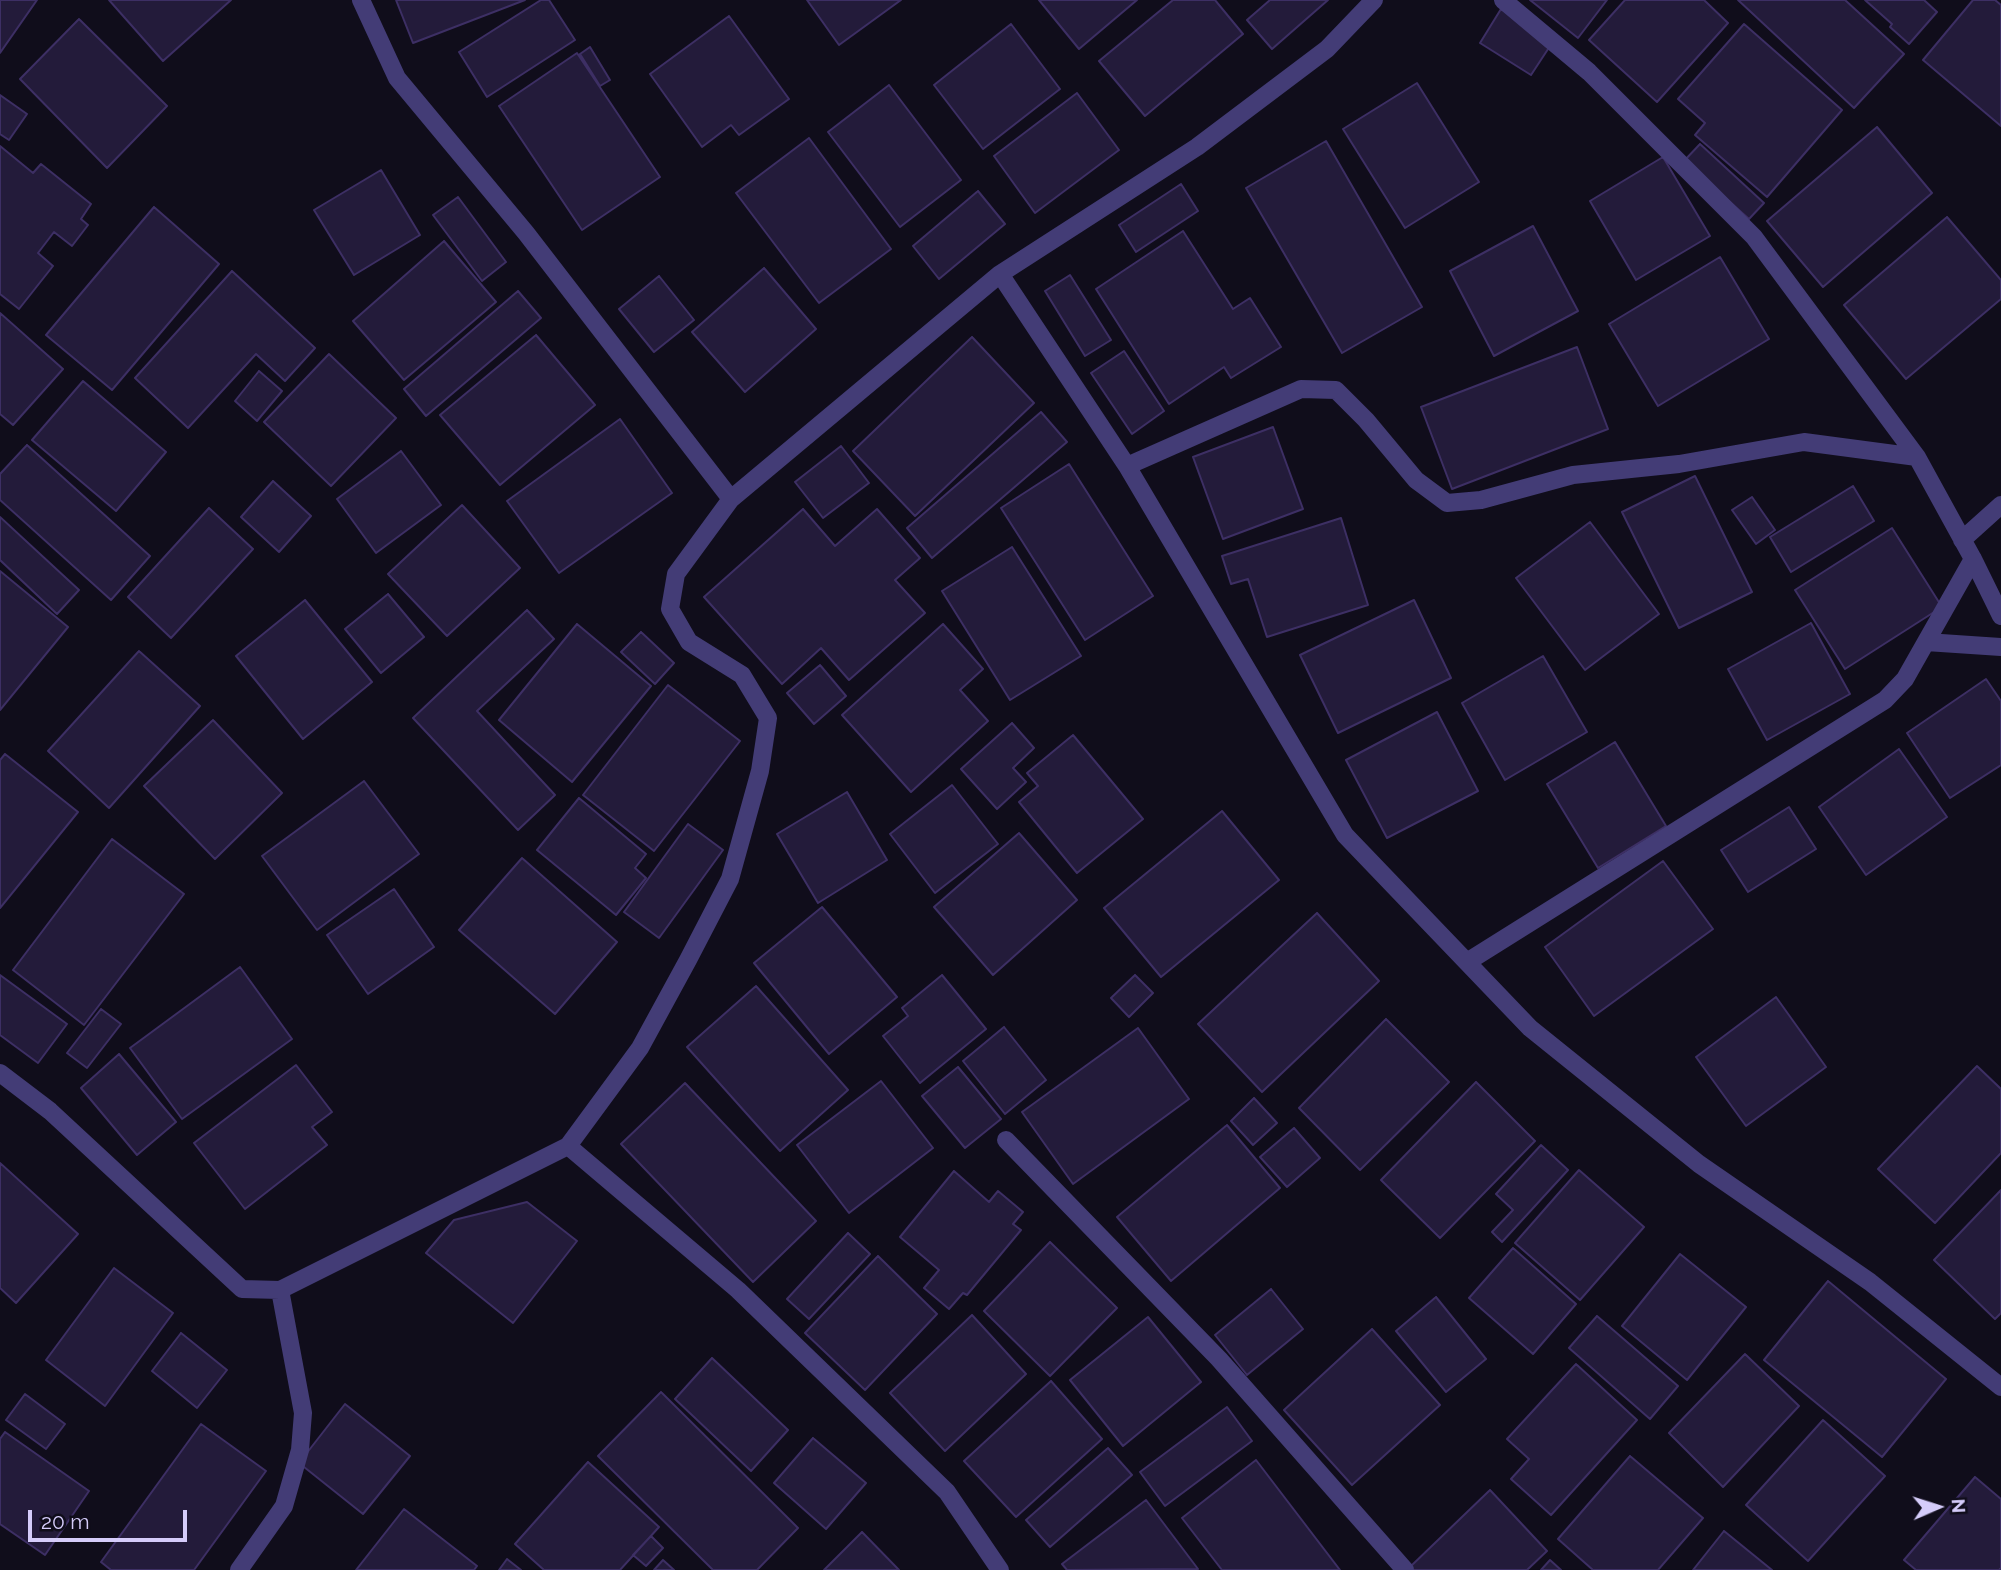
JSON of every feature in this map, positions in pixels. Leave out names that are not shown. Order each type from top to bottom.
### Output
[{"type":"street","points":[[361,0],[397,78],[526,233],[731,499]]},
{"type":"street","points":[[0,1073],[50,1111],[242,1289],[280,1290],[568,1146],[640,1048],[706,926],[730,879],[760,771],[768,718],[742,675],[689,642],[670,609],[676,573],[731,499],[1000,275],[1197,147],[1327,49],[1374,0]]},
{"type":"street","points":[[1503,0],[1589,72],[1754,237],[1917,457],[2001,616]]},
{"type":"street","points":[[1000,275],[1127,466],[1345,835],[1530,1028],[1699,1164],[1870,1282],[2001,1387]]},
{"type":"street","points":[[1127,466],[1301,389],[1336,390],[1366,420],[1416,480],[1447,503],[1481,500],[1573,475],[1679,464],[1804,442],[1917,457]]},
{"type":"street","points":[[1962,540],[2001,505]]},
{"type":"street","points":[[1467,962],[1885,700],[1905,679],[1973,559]]},
{"type":"street","points":[[1926,642],[2001,647]]},
{"type":"street","points":[[1006,1140],[1219,1359],[1405,1570]]},
{"type":"street","points":[[568,1146],[738,1290],[947,1492],[1000,1570]]},
{"type":"street","points":[[239,1570],[284,1506],[300,1450],[303,1413],[280,1290]]},
{"type":"building","points":[[0,0],[37,0],[0,53]]},
{"type":"building","points":[[109,0],[231,0],[163,61]]},
{"type":"building","points":[[396,0],[525,0],[413,43]]},
{"type":"building","points":[[541,0],[549,0],[575,40],[487,97],[459,52]]},
{"type":"building","points":[[807,0],[901,0],[839,45]]},
{"type":"building","points":[[1039,0],[1137,0],[1079,49]]},
{"type":"building","points":[[1173,0],[1215,0],[1243,34],[1145,116],[1099,61]]},
{"type":"building","points":[[1270,0],[1328,0],[1272,49],[1247,20]]},
{"type":"building","points":[[1530,0],[1607,0],[1578,38]]},
{"type":"building","points":[[1625,0],[1704,0],[1728,23],[1657,102],[1589,40]]},
{"type":"building","points":[[1738,0],[1845,0],[1904,54],[1854,108]]},
{"type":"building","points":[[1865,0],[1924,0],[1937,12],[1909,44],[1890,27],[1892,24]]},
{"type":"building","points":[[1973,0],[1995,0],[2001,5],[2001,126],[1923,60]]},
{"type":"building","points":[[1501,9],[1552,43],[1531,75],[1480,43]]},
{"type":"building","points":[[729,16],[789,99],[739,135],[731,125],[702,147],[650,74]]},
{"type":"building","points":[[79,19],[167,106],[107,168],[20,79]]},
{"type":"building","points":[[1011,24],[1060,89],[983,149],[934,85]]},
{"type":"building","points":[[1744,24],[1842,110],[1767,197],[1695,135],[1705,123],[1678,99]]},
{"type":"building","points":[[590,47],[610,80],[600,86],[580,54]]},
{"type":"building","points":[[577,53],[660,177],[582,230],[499,106]]},
{"type":"building","points":[[1417,83],[1479,182],[1405,228],[1343,129]]},
{"type":"building","points":[[889,85],[961,180],[900,227],[828,132]]},
{"type":"building","points":[[1077,93],[1119,150],[1035,213],[994,156]]},
{"type":"building","points":[[0,95],[27,114],[9,140],[0,134]]},
{"type":"building","points":[[1877,127],[1932,193],[1823,287],[1767,221]]},
{"type":"building","points":[[809,138],[891,249],[819,303],[736,193]]},
{"type":"building","points":[[1326,141],[1422,307],[1342,353],[1246,188]]},
{"type":"building","points":[[1700,144],[1764,203],[1749,219],[1684,161]]},
{"type":"building","points":[[0,146],[33,173],[41,164],[91,204],[81,219],[88,225],[72,246],[54,232],[38,253],[53,266],[19,309],[0,294]]},
{"type":"building","points":[[1663,157],[1710,236],[1636,280],[1590,201]]},
{"type":"building","points":[[381,170],[420,235],[354,275],[314,210]]},
{"type":"building","points":[[1181,184],[1198,211],[1136,252],[1119,225]]},
{"type":"building","points":[[978,191],[1005,224],[939,279],[913,246]]},
{"type":"building","points":[[458,197],[506,262],[482,281],[433,215]]},
{"type":"building","points":[[154,207],[219,264],[112,390],[46,335]]},
{"type":"building","points":[[1947,217],[2001,280],[2001,299],[1906,379],[1844,305]]},
{"type":"building","points":[[1533,226],[1578,311],[1494,356],[1450,271]]},
{"type":"building","points":[[1183,231],[1233,309],[1250,298],[1281,347],[1231,378],[1224,367],[1169,404],[1096,289]]},
{"type":"building","points":[[444,241],[496,302],[404,380],[353,321]]},
{"type":"building","points":[[1720,257],[1769,339],[1658,406],[1609,324]]},
{"type":"building","points":[[764,268],[816,329],[745,392],[692,332]]},
{"type":"building","points":[[232,271],[315,348],[285,381],[256,354],[188,428],[135,378]]},
{"type":"building","points":[[1070,275],[1111,340],[1085,356],[1045,291]]},
{"type":"building","points":[[659,276],[694,320],[654,352],[619,309]]},
{"type":"building","points":[[518,291],[541,318],[426,416],[404,389]]},
{"type":"building","points":[[0,313],[63,369],[13,425],[0,414]]},
{"type":"building","points":[[536,335],[595,405],[500,485],[440,415]]},
{"type":"building","points":[[972,337],[1034,403],[915,516],[853,451]]},
{"type":"building","points":[[1577,347],[1608,429],[1452,489],[1421,407]]},
{"type":"building","points":[[1124,351],[1164,411],[1132,434],[1091,373]]},
{"type":"building","points":[[329,354],[396,418],[331,486],[264,422]]},
{"type":"building","points":[[259,371],[282,391],[257,421],[235,401]]},
{"type":"building","points":[[83,381],[166,452],[116,511],[32,440]]},
{"type":"building","points":[[1041,412],[1067,442],[932,558],[907,528]]},
{"type":"building","points":[[620,419],[672,493],[559,573],[507,501]]},
{"type":"building","points":[[1273,427],[1303,509],[1223,539],[1193,457]]},
{"type":"building","points":[[27,445],[150,556],[111,600],[0,500],[0,474]]},
{"type":"building","points":[[841,446],[869,483],[823,518],[795,482]]},
{"type":"building","points":[[401,451],[441,505],[376,553],[337,499]]},
{"type":"building","points":[[1069,464],[1153,596],[1085,640],[1001,508]]},
{"type":"building","points":[[1695,476],[1752,592],[1679,628],[1622,512]]},
{"type":"building","points":[[273,481],[311,516],[279,552],[241,517]]},
{"type":"building","points":[[1853,486],[1874,521],[1791,572],[1770,537]]},
{"type":"building","points":[[1752,497],[1775,530],[1756,544],[1732,510]]},
{"type":"building","points":[[462,505],[520,568],[447,636],[388,574]]},
{"type":"building","points":[[209,508],[253,549],[171,638],[128,597]]},
{"type":"building","points":[[803,509],[835,546],[877,509],[920,558],[895,580],[925,613],[849,680],[821,648],[782,684],[704,597]]},
{"type":"building","points":[[0,517],[79,590],[57,614],[0,560]]},
{"type":"building","points":[[1341,518],[1368,605],[1267,637],[1248,579],[1231,584],[1222,556]]},
{"type":"building","points":[[1590,522],[1659,614],[1585,670],[1516,578]]},
{"type":"building","points":[[1892,528],[1942,607],[1845,669],[1795,590]]},
{"type":"building","points":[[1012,547],[1081,656],[1010,700],[942,591]]},
{"type":"building","points":[[0,571],[68,627],[0,710]]},
{"type":"building","points":[[388,594],[424,637],[381,673],[345,629]]},
{"type":"building","points":[[305,600],[372,682],[303,739],[236,656]]},
{"type":"building","points":[[1414,600],[1451,678],[1338,733],[1300,655]]},
{"type":"building","points":[[527,610],[554,639],[477,711],[555,795],[518,830],[413,718]]},
{"type":"building","points":[[1811,623],[1850,694],[1767,740],[1728,669]]},
{"type":"building","points":[[577,624],[651,686],[572,782],[499,720]]},
{"type":"building","points":[[943,624],[983,669],[960,690],[988,721],[911,792],[842,715]]},
{"type":"building","points":[[641,632],[674,663],[655,684],[621,652]]},
{"type":"building","points":[[139,651],[200,706],[109,808],[48,751]]},
{"type":"building","points":[[1543,656],[1587,732],[1505,780],[1462,703]]},
{"type":"building","points":[[820,665],[846,696],[814,724],[787,693]]},
{"type":"building","points":[[1986,679],[2001,701],[2001,765],[1950,798],[1907,733]]},
{"type":"building","points":[[668,685],[740,741],[654,851],[583,795]]},
{"type":"building","points":[[1437,712],[1478,791],[1387,838],[1346,760]]},
{"type":"building","points":[[213,720],[282,793],[215,859],[144,786]]},
{"type":"building","points":[[1012,723],[1034,748],[1013,768],[1026,782],[997,809],[961,769]]},
{"type":"building","points":[[1073,735],[1143,819],[1077,873],[1019,802],[1038,786],[1027,773]]},
{"type":"building","points":[[1615,742],[1666,826],[1598,868],[1547,784]]},
{"type":"building","points":[[1899,749],[1947,817],[1866,875],[1819,807]]},
{"type":"building","points":[[5,754],[78,812],[0,908],[0,760]]},
{"type":"building","points":[[364,781],[419,854],[317,930],[262,856]]},
{"type":"building","points":[[952,785],[998,844],[935,893],[890,834]]},
{"type":"building","points":[[847,792],[887,860],[818,903],[777,834]]},
{"type":"building","points":[[579,798],[646,854],[635,868],[646,878],[616,915],[537,850]]},
{"type":"building","points":[[1789,807],[1816,849],[1748,892],[1721,850]]},
{"type":"building","points":[[1222,811],[1279,880],[1161,977],[1104,908]]},
{"type":"building","points":[[688,824],[723,850],[659,938],[624,912]]},
{"type":"building","points":[[1019,833],[1077,900],[993,975],[934,907]]},
{"type":"building","points":[[112,839],[184,894],[84,1025],[13,970]]},
{"type":"building","points":[[522,858],[617,942],[555,1014],[459,930]]},
{"type":"building","points":[[1663,861],[1713,929],[1594,1016],[1545,947]]},
{"type":"building","points":[[394,889],[434,947],[368,994],[327,935]]},
{"type":"building","points":[[822,907],[897,997],[829,1054],[754,963]]},
{"type":"building","points":[[1317,913],[1379,981],[1262,1092],[1198,1024]]},
{"type":"building","points":[[240,967],[292,1039],[182,1119],[130,1048]]},
{"type":"building","points":[[0,975],[67,1024],[38,1063],[0,1035]]},
{"type":"building","points":[[942,975],[986,1029],[920,1083],[883,1036],[908,1016],[902,1008]]},
{"type":"building","points":[[1135,975],[1153,993],[1129,1017],[1111,998]]},
{"type":"building","points":[[756,986],[848,1090],[780,1151],[687,1047]]},
{"type":"building","points":[[1776,997],[1826,1067],[1746,1126],[1696,1057]]},
{"type":"building","points":[[101,1009],[121,1024],[87,1068],[67,1053]]},
{"type":"building","points":[[1386,1019],[1449,1082],[1360,1170],[1299,1108]]},
{"type":"building","points":[[1004,1027],[1046,1080],[1005,1114],[963,1061]]},
{"type":"building","points":[[1138,1028],[1189,1099],[1073,1184],[1022,1112]]},
{"type":"building","points":[[119,1054],[176,1122],[137,1155],[81,1088]]},
{"type":"building","points":[[296,1065],[332,1112],[312,1127],[327,1145],[245,1209],[194,1143]]},
{"type":"building","points":[[1977,1066],[2001,1089],[2001,1153],[1935,1223],[1878,1169]]},
{"type":"building","points":[[958,1067],[1001,1119],[965,1148],[922,1096]]},
{"type":"building","points":[[881,1081],[933,1148],[849,1213],[797,1145]]},
{"type":"building","points":[[1476,1082],[1535,1141],[1440,1238],[1381,1180]]},
{"type":"building","points":[[685,1083],[816,1221],[753,1282],[621,1144]]},
{"type":"building","points":[[1254,1098],[1277,1123],[1253,1145],[1231,1121]]},
{"type":"building","points":[[1227,1125],[1280,1188],[1171,1281],[1117,1217]]},
{"type":"building","points":[[1294,1128],[1320,1158],[1287,1187],[1260,1157]]},
{"type":"building","points":[[1541,1145],[1568,1170],[1502,1242],[1492,1232],[1513,1210],[1496,1194]]},
{"type":"building","points":[[0,1163],[78,1234],[16,1303],[0,1288]]},
{"type":"building","points":[[1579,1170],[1644,1227],[1580,1300],[1515,1243]]},
{"type":"building","points":[[954,1171],[989,1202],[998,1191],[1023,1212],[1013,1224],[1021,1230],[967,1295],[963,1293],[949,1309],[924,1288],[939,1270],[900,1237]]},
{"type":"building","points":[[2001,1190],[2001,1313],[1995,1319],[1934,1260]]},
{"type":"building","points":[[527,1202],[577,1241],[513,1323],[426,1253],[454,1220]]},
{"type":"building","points":[[848,1233],[870,1254],[809,1319],[787,1299]]},
{"type":"building","points":[[1050,1242],[1117,1308],[1050,1376],[984,1311]]},
{"type":"building","points":[[1513,1248],[1576,1304],[1533,1354],[1469,1298]]},
{"type":"building","points":[[1680,1254],[1746,1307],[1687,1380],[1622,1326]]},
{"type":"building","points":[[878,1256],[937,1314],[865,1390],[805,1333]]},
{"type":"building","points":[[114,1268],[173,1313],[105,1406],[46,1360]]},
{"type":"building","points":[[1828,1281],[1946,1379],[1882,1457],[1764,1360]]},
{"type":"building","points":[[1271,1289],[1303,1329],[1247,1375],[1215,1335]]},
{"type":"building","points":[[1436,1297],[1486,1359],[1446,1392],[1396,1331]]},
{"type":"building","points":[[972,1315],[1026,1374],[945,1451],[890,1393]]},
{"type":"building","points":[[1597,1316],[1678,1386],[1650,1419],[1569,1348]]},
{"type":"building","points":[[1148,1317],[1201,1382],[1123,1446],[1070,1380]]},
{"type":"building","points":[[1372,1329],[1440,1405],[1352,1485],[1284,1410]]},
{"type":"building","points":[[181,1333],[227,1370],[197,1408],[152,1371]]},
{"type":"building","points":[[1745,1354],[1799,1406],[1723,1487],[1669,1433]]},
{"type":"building","points":[[712,1358],[788,1430],[751,1471],[675,1399]]},
{"type":"building","points":[[1576,1364],[1637,1420],[1551,1515],[1511,1479],[1529,1459],[1507,1439]]},
{"type":"building","points":[[1051,1381],[1102,1439],[1016,1517],[964,1461]]},
{"type":"building","points":[[661,1392],[798,1528],[757,1570],[713,1570],[598,1456]]},
{"type":"building","points":[[25,1394],[65,1424],[46,1449],[6,1420]]},
{"type":"building","points":[[345,1404],[410,1456],[363,1514],[299,1463]]},
{"type":"building","points":[[1227,1407],[1252,1441],[1165,1506],[1140,1472]]},
{"type":"building","points":[[1823,1420],[1885,1476],[1808,1561],[1746,1505]]},
{"type":"building","points":[[201,1424],[266,1471],[194,1570],[111,1570],[101,1562]]},
{"type":"building","points":[[5,1432],[89,1491],[45,1555],[0,1524],[0,1439]]},
{"type":"building","points":[[813,1438],[866,1483],[826,1529],[774,1483]]},
{"type":"building","points":[[1108,1448],[1132,1475],[1050,1547],[1026,1520]]},
{"type":"building","points":[[1630,1456],[1703,1518],[1658,1570],[1593,1570],[1558,1539]]},
{"type":"building","points":[[1256,1460],[1340,1570],[1222,1570],[1182,1518]]},
{"type":"building","points":[[588,1462],[659,1527],[620,1570],[544,1570],[515,1544]]},
{"type":"building","points":[[1975,1477],[2001,1499],[2001,1568],[1916,1570],[1904,1560]]},
{"type":"building","points":[[1490,1490],[1547,1551],[1527,1570],[1412,1570],[1410,1567]]},
{"type":"building","points":[[1146,1500],[1198,1569],[1067,1570],[1062,1564]]},
{"type":"building","points":[[404,1509],[477,1566],[474,1570],[356,1570]]},
{"type":"building","points":[[1724,1531],[1772,1570],[1693,1570]]},
{"type":"building","points":[[862,1532],[899,1570],[824,1570]]},
{"type":"building","points":[[651,1536],[663,1548],[646,1566],[633,1555]]},
{"type":"building","points":[[507,1559],[521,1570],[499,1570]]},
{"type":"building","points":[[663,1560],[674,1570],[654,1570]]},
{"type":"building","points":[[1550,1560],[1561,1570],[1541,1570]]}]
